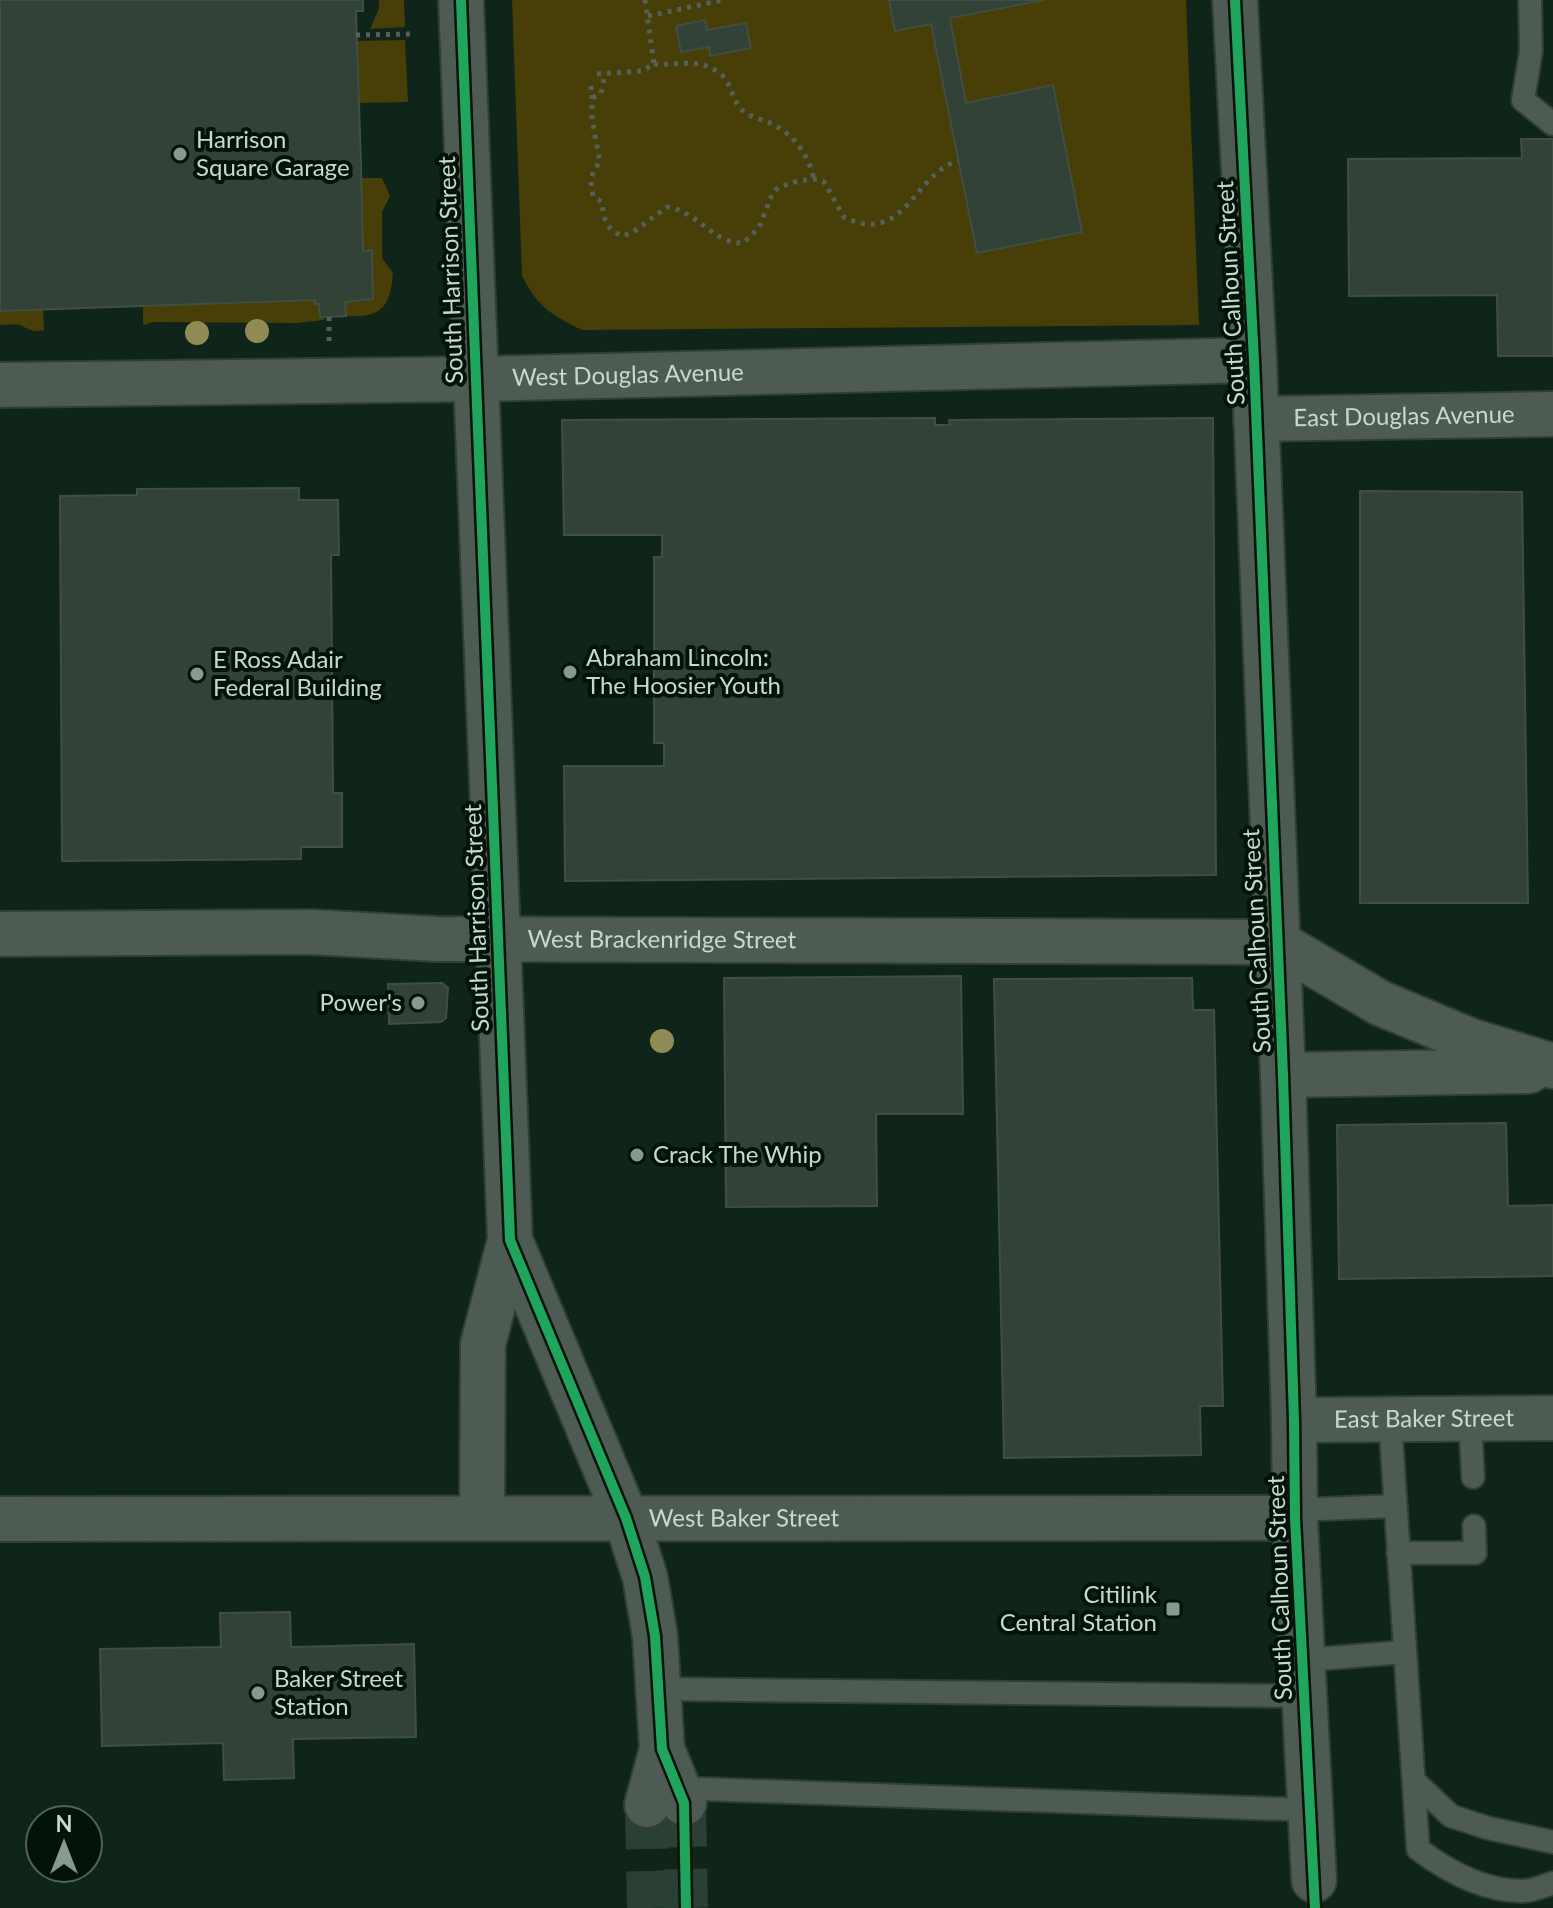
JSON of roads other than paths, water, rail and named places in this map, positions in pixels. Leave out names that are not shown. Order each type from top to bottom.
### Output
[{"type":"street","name":"South Harrison Street","points":[[461,0],[510,1240],[483,1344],[482,1518]]},
{"type":"street","name":"South Calhoun Street","points":[[1235,0],[1254,360],[1283,1075],[1295,1514],[1314,1880]]},
{"type":"street","name":"West Douglas Avenue","points":[[0,385],[474,379],[1254,360]]},
{"type":"street","name":"East Douglas Avenue","points":[[1256,419],[1553,414]]},
{"type":"street","name":"West Brackenridge Street","points":[[0,934],[311,932],[419,938],[1276,942]]},
{"type":"street","points":[[1276,942],[1380,1003],[1471,1041],[1553,1068]]},
{"type":"street","points":[[1283,1075],[1553,1068]]},
{"type":"street","name":"South Harrison Street","points":[[510,1240],[626,1518],[645,1577],[655,1636],[665,1787]]},
{"type":"street","name":"East Baker Street","points":[[1294,1420],[1553,1418]]},
{"type":"street","name":"West Baker Street","points":[[0,1519],[1295,1514]]},
{"type":"lane","points":[[1530,0],[1531,51],[1523,100],[1553,124]]},
{"type":"lane","points":[[1390,1419],[1418,1849],[1444,1869],[1479,1883],[1524,1891],[1553,1883]]},
{"type":"lane","points":[[1470,1419],[1473,1477]]},
{"type":"lane","points":[[1295,1514],[1395,1506]]},
{"type":"lane","points":[[1398,1553],[1475,1553],[1474,1526]]},
{"type":"lane","points":[[658,1689],[1304,1678],[1405,1652]]},
{"type":"lane","points":[[1414,1781],[1451,1816],[1488,1828],[1553,1842]]},
{"type":"lane","points":[[665,1787],[1311,1810]]},
{"type":"tunnel","points":[[684,1803],[686,1908]]},
{"type":"tunnel","points":[[647,1805],[649,1908]]},
{"type":"place","name":"Harrison Square Garage","points":[[180,154]]},
{"type":"place","name":"Abraham Lincoln: The Hoosier Youth","points":[[570,672]]},
{"type":"place","name":"E Ross Adair Federal Building","points":[[197,674]]},
{"type":"place","name":"Power's","points":[[418,1003]]},
{"type":"place","name":"Crack The Whip","points":[[637,1155]]},
{"type":"place","name":"Citilink Central Station","points":[[1173,1609]]},
{"type":"place","name":"Baker Street Station","points":[[258,1693]]}]
